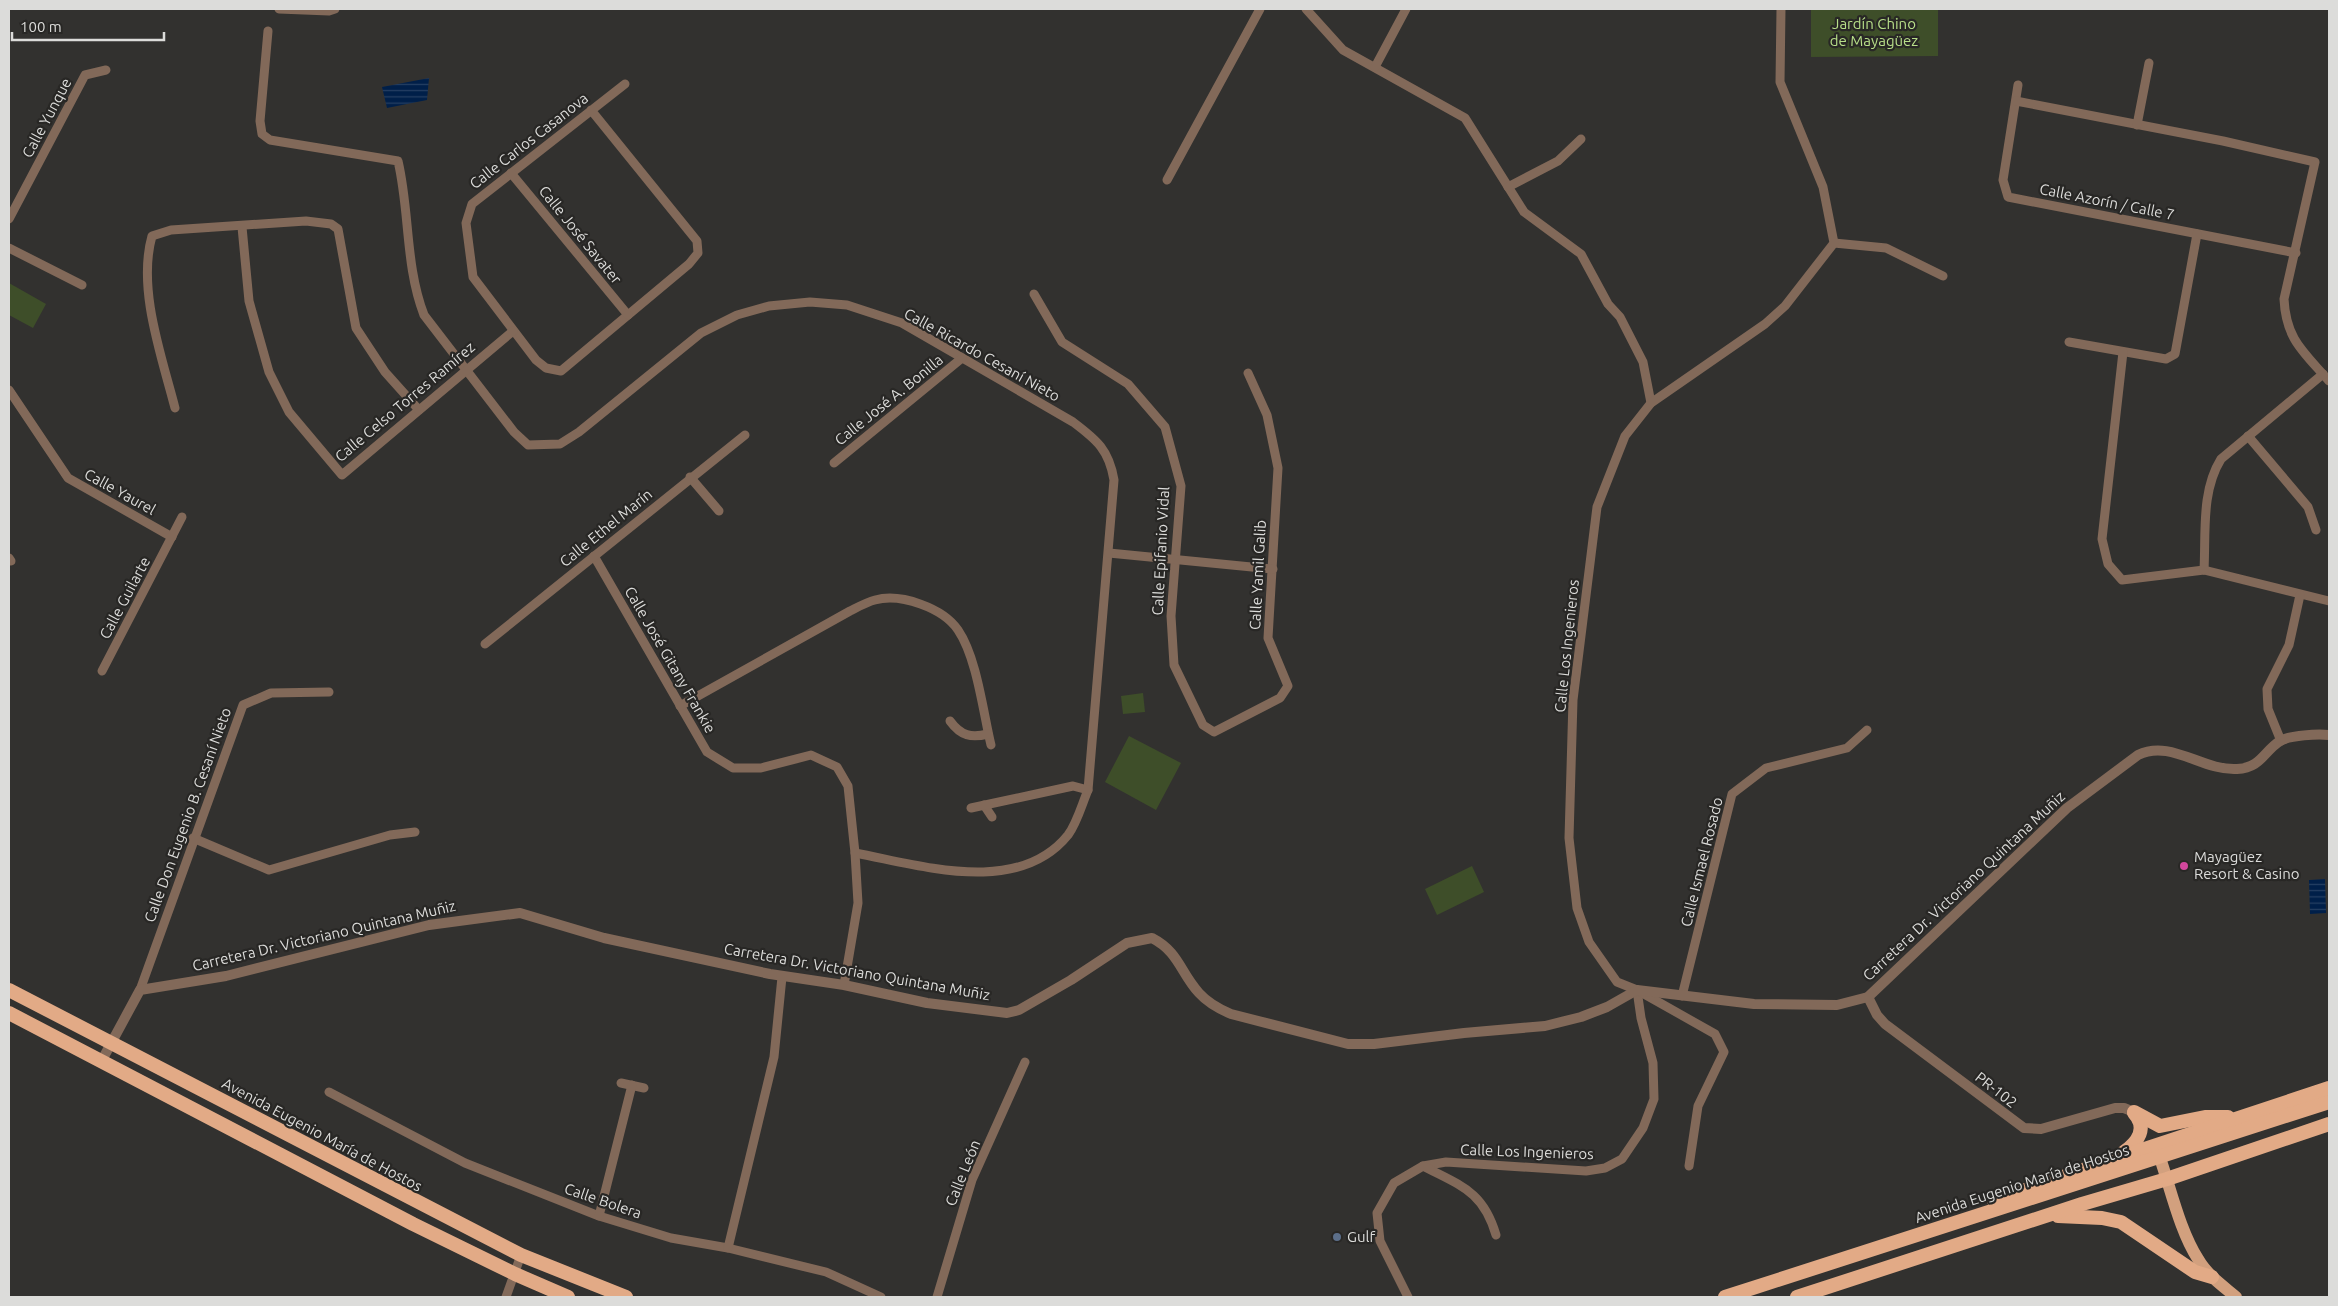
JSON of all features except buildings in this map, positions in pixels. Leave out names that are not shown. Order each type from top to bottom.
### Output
[{"type":"highway","name":"Avenida Eugenio María de Hostos","points":[[9,990],[521,1256],[626,1297]]},
{"type":"highway","points":[[9,1013],[413,1224],[515,1274],[568,1297]]},
{"type":"highway","points":[[1957,1222],[1970,1209],[2329,1088]]},
{"type":"highway","name":"Avenida Eugenio María de Hostos","points":[[1725,1297],[2329,1102]]},
{"type":"highway","points":[[2134,1112],[2160,1126],[2204,1117],[2239,1118]]},
{"type":"highway","points":[[2117,1158],[2134,1145],[2139,1137],[2142,1124],[2134,1112]]},
{"type":"highway","points":[[1798,1297],[2167,1180],[2329,1124]]},
{"type":"highway","points":[[2050,1216],[2102,1218],[2121,1222],[2195,1272],[2212,1277]]},
{"type":"main road","points":[[2160,1158],[2188,1238],[2198,1260],[2212,1277],[2236,1297]]},
{"type":"street","points":[[279,9],[329,11],[335,9]]},
{"type":"street","points":[[1167,180],[1260,9]]},
{"type":"street","points":[[1306,9],[1343,50],[1465,118],[1524,212],[1581,254],[1608,304],[1620,317],[1643,362],[1651,403]]},
{"type":"street","points":[[1375,68],[1406,9]]},
{"type":"street","points":[[1781,9],[1780,82],[1823,187],[1834,243],[1886,248],[1944,276]]},
{"type":"street","name":"Calle Ricardo Cesaní Nieto","points":[[268,31],[260,121],[262,134],[270,140],[398,161],[417,298],[424,315],[514,432],[528,445],[546,446],[560,444],[580,432],[701,333],[737,316],[769,306],[810,302],[847,305],[902,324],[1073,422],[1092,436],[1104,449],[1112,468],[1114,480],[1088,790],[1068,834],[1048,854],[1019,868],[972,874],[855,853]]},
{"type":"street","points":[[2137,125],[2149,63]]},
{"type":"street","name":"Calle Yunque","points":[[9,219],[85,75],[106,70]]},
{"type":"street","name":"Calle Carlos Casanova","points":[[624,84],[472,204],[466,223],[473,277],[513,331],[546,368],[561,371],[628,315]]},
{"type":"street","name":"Calle Azorín / Calle 7","points":[[2018,85],[2003,180],[2008,197],[2296,253]]},
{"type":"street","points":[[2016,101],[2315,162],[2296,253],[2284,298],[2285,318],[2294,341],[2329,382]]},
{"type":"street","points":[[591,110],[697,242],[698,253],[688,264],[628,315]]},
{"type":"street","points":[[1508,187],[1558,161],[1581,139]]},
{"type":"street","name":"Calle José Savater","points":[[511,173],[628,315]]},
{"type":"street","points":[[175,408],[155,331],[148,280],[149,247],[152,236],[171,230],[242,227],[306,221],[331,224],[338,229],[356,328],[385,372],[419,410]]},
{"type":"street","name":"Calle Celso Torres Ramírez","points":[[242,227],[249,301],[269,372],[289,412],[342,474],[513,331]]},
{"type":"street","points":[[2069,342],[2166,359],[2176,354],[2197,234]]},
{"type":"street","name":"Calle Los Ingenieros","points":[[1408,1297],[1380,1241],[1377,1213],[1394,1182],[1423,1166],[1446,1162],[1586,1171],[1605,1168],[1622,1159],[1643,1128],[1654,1099],[1654,1063],[1641,1018],[1637,990],[1617,982],[1589,942],[1577,908],[1568,838],[1573,700],[1597,507],[1625,436],[1651,403],[1722,356],[1772,318],[1785,306],[1834,243]]},
{"type":"street","points":[[9,248],[82,286]]},
{"type":"street","name":"Calle Epifanio Vidal","points":[[1037,298],[1062,342],[1128,384],[1165,426],[1181,486],[1171,616],[1174,665],[1203,725],[1210,729]]},
{"type":"street","points":[[2123,352],[2102,540],[2108,564],[2122,580],[2204,570],[2329,601]]},
{"type":"street","name":"Calle José A. Bonilla","points":[[834,463],[962,358]]},
{"type":"street","name":"Calle Yamil Galib","points":[[1210,729],[1214,732],[1280,698],[1288,686],[1268,638],[1278,468],[1267,415],[1248,373]]},
{"type":"street","points":[[2204,570],[2208,486],[2221,460],[2322,374]]},
{"type":"street","name":"Calle Yaurel","points":[[9,390],[68,478],[172,537]]},
{"type":"street","name":"Calle Ethel Marín","points":[[485,644],[690,477],[745,435]]},
{"type":"street","points":[[2248,436],[2308,508],[2316,530]]},
{"type":"street","points":[[690,477],[719,511]]},
{"type":"street","name":"Calle Guilarte","points":[[102,671],[182,517]]},
{"type":"street","points":[[1109,553],[1273,569]]},
{"type":"street","name":"Calle José Gitany Frankie","points":[[594,556],[707,752],[732,768],[761,768],[811,755],[837,767],[848,786],[858,903],[844,985]]},
{"type":"street","points":[[2281,741],[2268,709],[2267,689],[2289,645],[2300,595]]},
{"type":"street","points":[[680,706],[850,611],[876,600],[903,598],[932,608],[958,629],[972,662],[991,745]]},
{"type":"street","name":"Calle Don Eugenio B. Cesaní Nieto","points":[[140,990],[242,705],[271,693],[329,692]]},
{"type":"street","points":[[950,722],[957,731],[966,736],[988,734]]},
{"type":"street","name":"Calle Ismael Rosado","points":[[1682,996],[1732,794],[1766,768],[1847,748],[1867,730]]},
{"type":"street","name":"Carretera Dr. Victoriano Quintana Muñiz","points":[[140,990],[226,976],[430,925],[520,913],[604,938],[782,977],[844,985],[927,1003],[1007,1013],[1019,1010],[1072,980],[1127,943],[1142,938],[1152,938],[1170,950],[1199,993],[1214,1007],[1231,1014],[1348,1044],[1374,1044],[1464,1032],[1544,1026],[1598,1010],[1637,990],[1754,1004],[1837,1005],[1868,997],[2067,808],[2138,755],[2150,750],[2164,750],[2213,766],[2240,769],[2256,764],[2281,741],[2310,734],[2329,735]]},
{"type":"street","points":[[971,808],[1073,786],[1088,790]]},
{"type":"street","points":[[984,805],[992,817]]},
{"type":"street","points":[[193,838],[269,870],[390,835],[415,832]]},
{"type":"street","points":[[728,1248],[774,1057],[782,977]]},
{"type":"street","points":[[101,1062],[140,990]]},
{"type":"street","points":[[1637,990],[1714,1034],[1724,1052],[1698,1106],[1689,1166]]},
{"type":"street","name":"PR-102","points":[[1868,997],[1877,1015],[1886,1024],[2024,1128],[2041,1129],[2115,1108],[2124,1108],[2134,1112]]},
{"type":"street","name":"Calle León","points":[[937,1297],[972,1180],[1025,1062]]},
{"type":"street","points":[[621,1083],[644,1088]]},
{"type":"street","points":[[598,1216],[632,1085]]},
{"type":"street","name":"Calle Bolera","points":[[329,1092],[465,1163],[598,1216],[671,1238],[728,1248],[826,1272],[881,1297]]},
{"type":"street","points":[[1423,1166],[1473,1193],[1490,1216],[1496,1235]]},
{"type":"street","points":[[506,1297],[521,1256]]},
{"type":"green space","name":"Jardín Chino de Mayagüez","points":[[1811,9],[1938,9],[1938,56],[1811,57]]},
{"type":"green space","points":[[9,283],[46,304],[33,328],[9,315]]},
{"type":"green space","points":[[1143,693],[1145,712],[1123,714],[1121,696]]},
{"type":"green space","points":[[1129,736],[1181,763],[1156,810],[1105,782]]},
{"type":"green space","points":[[1472,866],[1484,892],[1437,915],[1425,889]]},
{"type":"water","points":[[429,78],[427,100],[387,108],[382,87]]},
{"type":"water","points":[[2325,879],[2326,913],[2310,914],[2309,880]]},
{"type":"place","name":"Mayagüez Resort & Casino","points":[[2184,866]]},
{"type":"place","name":"Gulf","points":[[1337,1237]]}]
